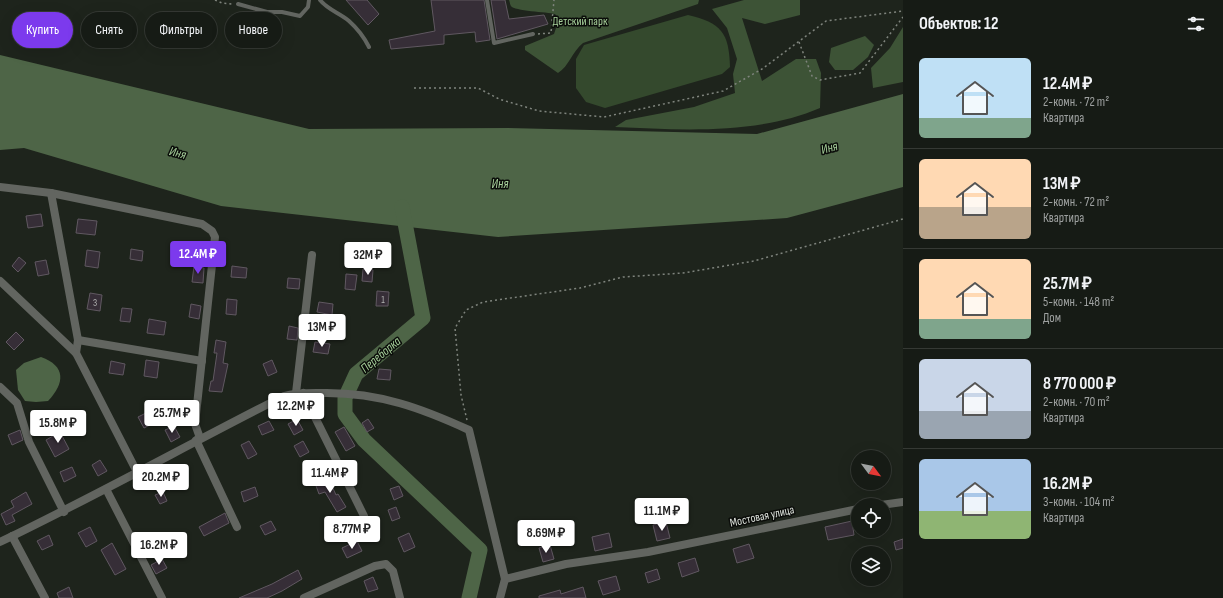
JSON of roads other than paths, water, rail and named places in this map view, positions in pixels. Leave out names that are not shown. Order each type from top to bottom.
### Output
[{"type":"street","points":[[0,187],[51,193],[202,224],[212,231],[215,237],[195,424],[198,439],[238,527]]},
{"type":"street","points":[[51,193],[78,340],[76,353]]},
{"type":"street","points":[[312,255],[300,393],[364,516]]},
{"type":"street","points":[[0,281],[76,353],[137,472]]},
{"type":"street","points":[[78,340],[202,361]]},
{"type":"street","points":[[0,387],[17,403],[29,442],[64,512]]},
{"type":"street","points":[[0,542],[64,512],[198,439],[284,396],[300,393],[342,393],[381,397],[410,406],[469,430],[505,579],[500,598]]},
{"type":"street","points":[[106,489],[162,598]]},
{"type":"street","points":[[891,504],[903,502]]},
{"type":"street","name":"Мостовая улица","points":[[505,579],[566,564],[648,552],[851,510]]},
{"type":"street","points":[[12,536],[45,598]]},
{"type":"street","points":[[304,598],[375,566],[386,564],[393,571],[400,598]]},
{"type":"lane","points":[[238,4],[267,12],[282,12],[300,16],[308,7],[309,0]]},
{"type":"lane","points":[[320,0],[325,6],[348,21],[362,34],[369,47]]},
{"type":"lane","points":[[488,0],[494,43],[533,34]]},
{"type":"water","name":"Иня","points":[[0,55],[309,129],[508,128],[757,134],[903,94],[903,187],[787,218],[498,237],[221,206],[24,148],[0,150]]},
{"type":"water","points":[[41,357],[55,365],[59,370],[60,382],[58,388],[48,401],[25,401],[18,390],[16,370],[24,363]]},
{"type":"waterway","name":"Переборка","points":[[402,207],[423,318],[356,374],[345,398],[345,414],[364,440],[480,550],[469,598]]},
{"type":"park label","name":"Детский парк","points":[[580,21]]}]
